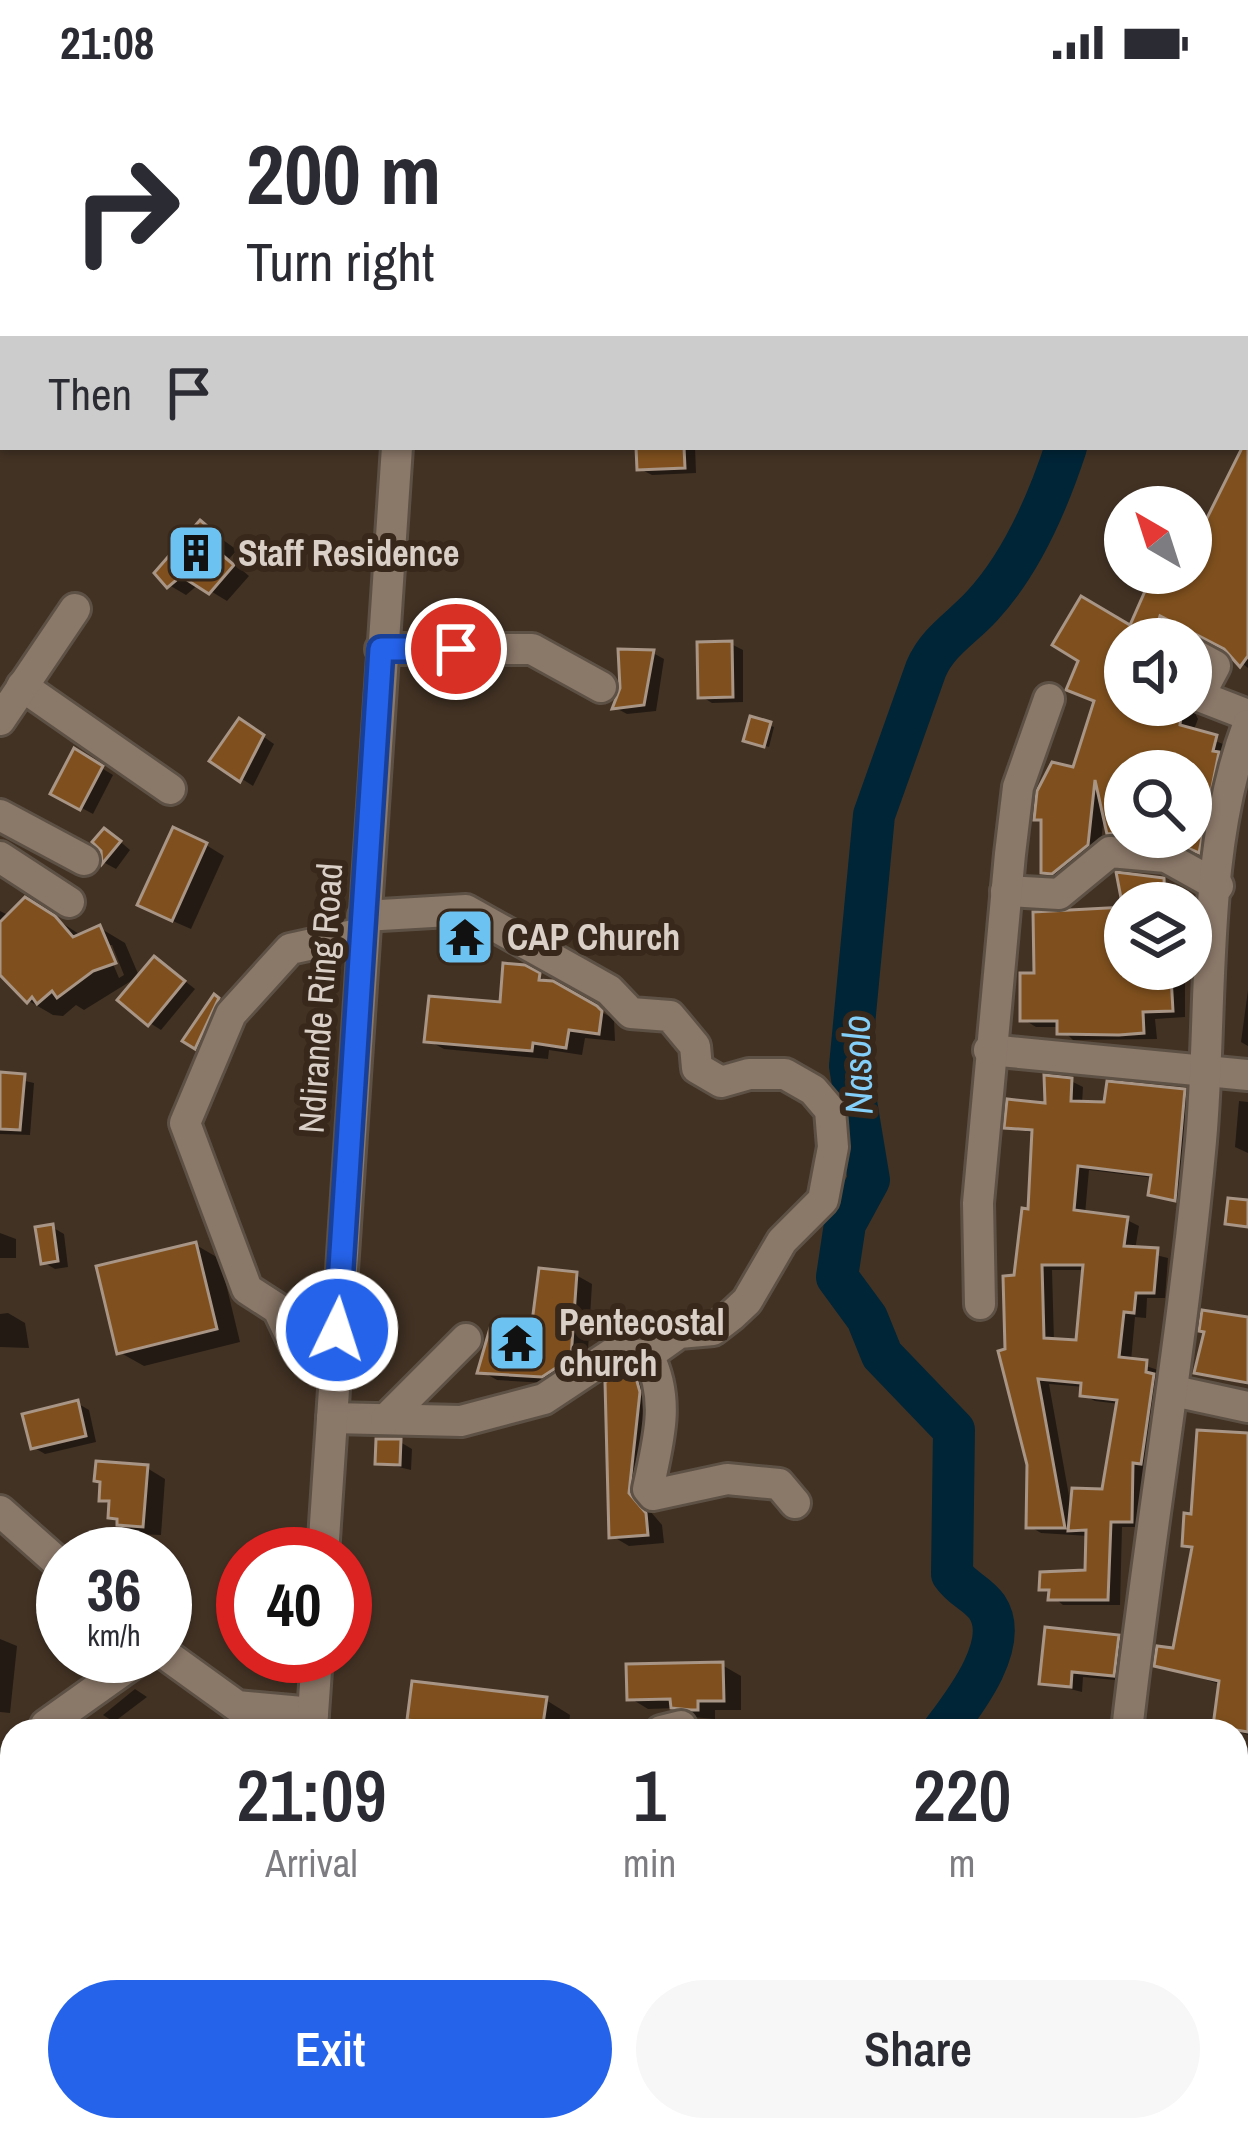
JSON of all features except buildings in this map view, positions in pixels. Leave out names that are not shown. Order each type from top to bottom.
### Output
[{"type":"street","name":"Ndirande Ring Road","points":[[325,1527],[397,450]]},
{"type":"street","points":[[0,720],[74,609]]},
{"type":"street","points":[[381,649],[532,649],[601,687]]},
{"type":"street","points":[[22,686],[170,788]]},
{"type":"street","points":[[980,1304],[978,1203],[1006,890],[1018,787],[1048,700]]},
{"type":"street","points":[[1212,701],[1248,715]]},
{"type":"street","points":[[1129,1719],[1174,1391],[1205,1067],[1206,973],[1233,774],[1248,724]]},
{"type":"street","points":[[0,815],[84,860]]},
{"type":"street","points":[[1006,890],[1059,894],[1110,852],[1166,857],[1218,886]]},
{"type":"street","points":[[0,857],[69,902]]},
{"type":"street","points":[[332,1418],[461,1420],[544,1399],[612,1354],[648,1354],[679,1333],[712,1330],[747,1301],[782,1241],[823,1200],[833,1147],[830,1110],[813,1090],[785,1075],[749,1074],[721,1082],[698,1067],[695,1046],[670,1016],[631,1013],[609,989],[466,910],[363,924],[290,949],[231,1014],[184,1123],[247,1289],[278,1309],[296,1347],[334,1375]]},
{"type":"street","points":[[989,1050],[1205,1067],[1248,1075]]},
{"type":"street","points":[[386,1419],[466,1339]]},
{"type":"street","points":[[648,1354],[660,1378],[662,1424],[648,1490],[653,1496],[727,1479],[779,1484],[795,1503]]},
{"type":"street","points":[[1174,1391],[1248,1407]]},
{"type":"street","points":[[0,1511],[36,1543]]},
{"type":"street","points":[[192,1673],[238,1706],[298,1719]]},
{"type":"street","points":[[54,1719],[105,1683]]},
{"type":"street","points":[[312,1719],[315,1683]]},
{"type":"waterway","name":"Nasolo","points":[[952,1719],[982,1672],[993,1621],[987,1607],[952,1574],[954,1430],[882,1355],[867,1318],[837,1277],[845,1224],[869,1180],[850,1066],[874,815],[931,659],[1009,571],[1042,510],[1065,450]]},
{"type":"place","name":"Staff Residence","points":[[196,553]]},
{"type":"place","name":"CAP Church","points":[[465,937]]},
{"type":"place","name":"Pentecostal church","points":[[517,1343]]},
{"type":"route","points":[[337,1330],[381,649],[456,649]]}]
